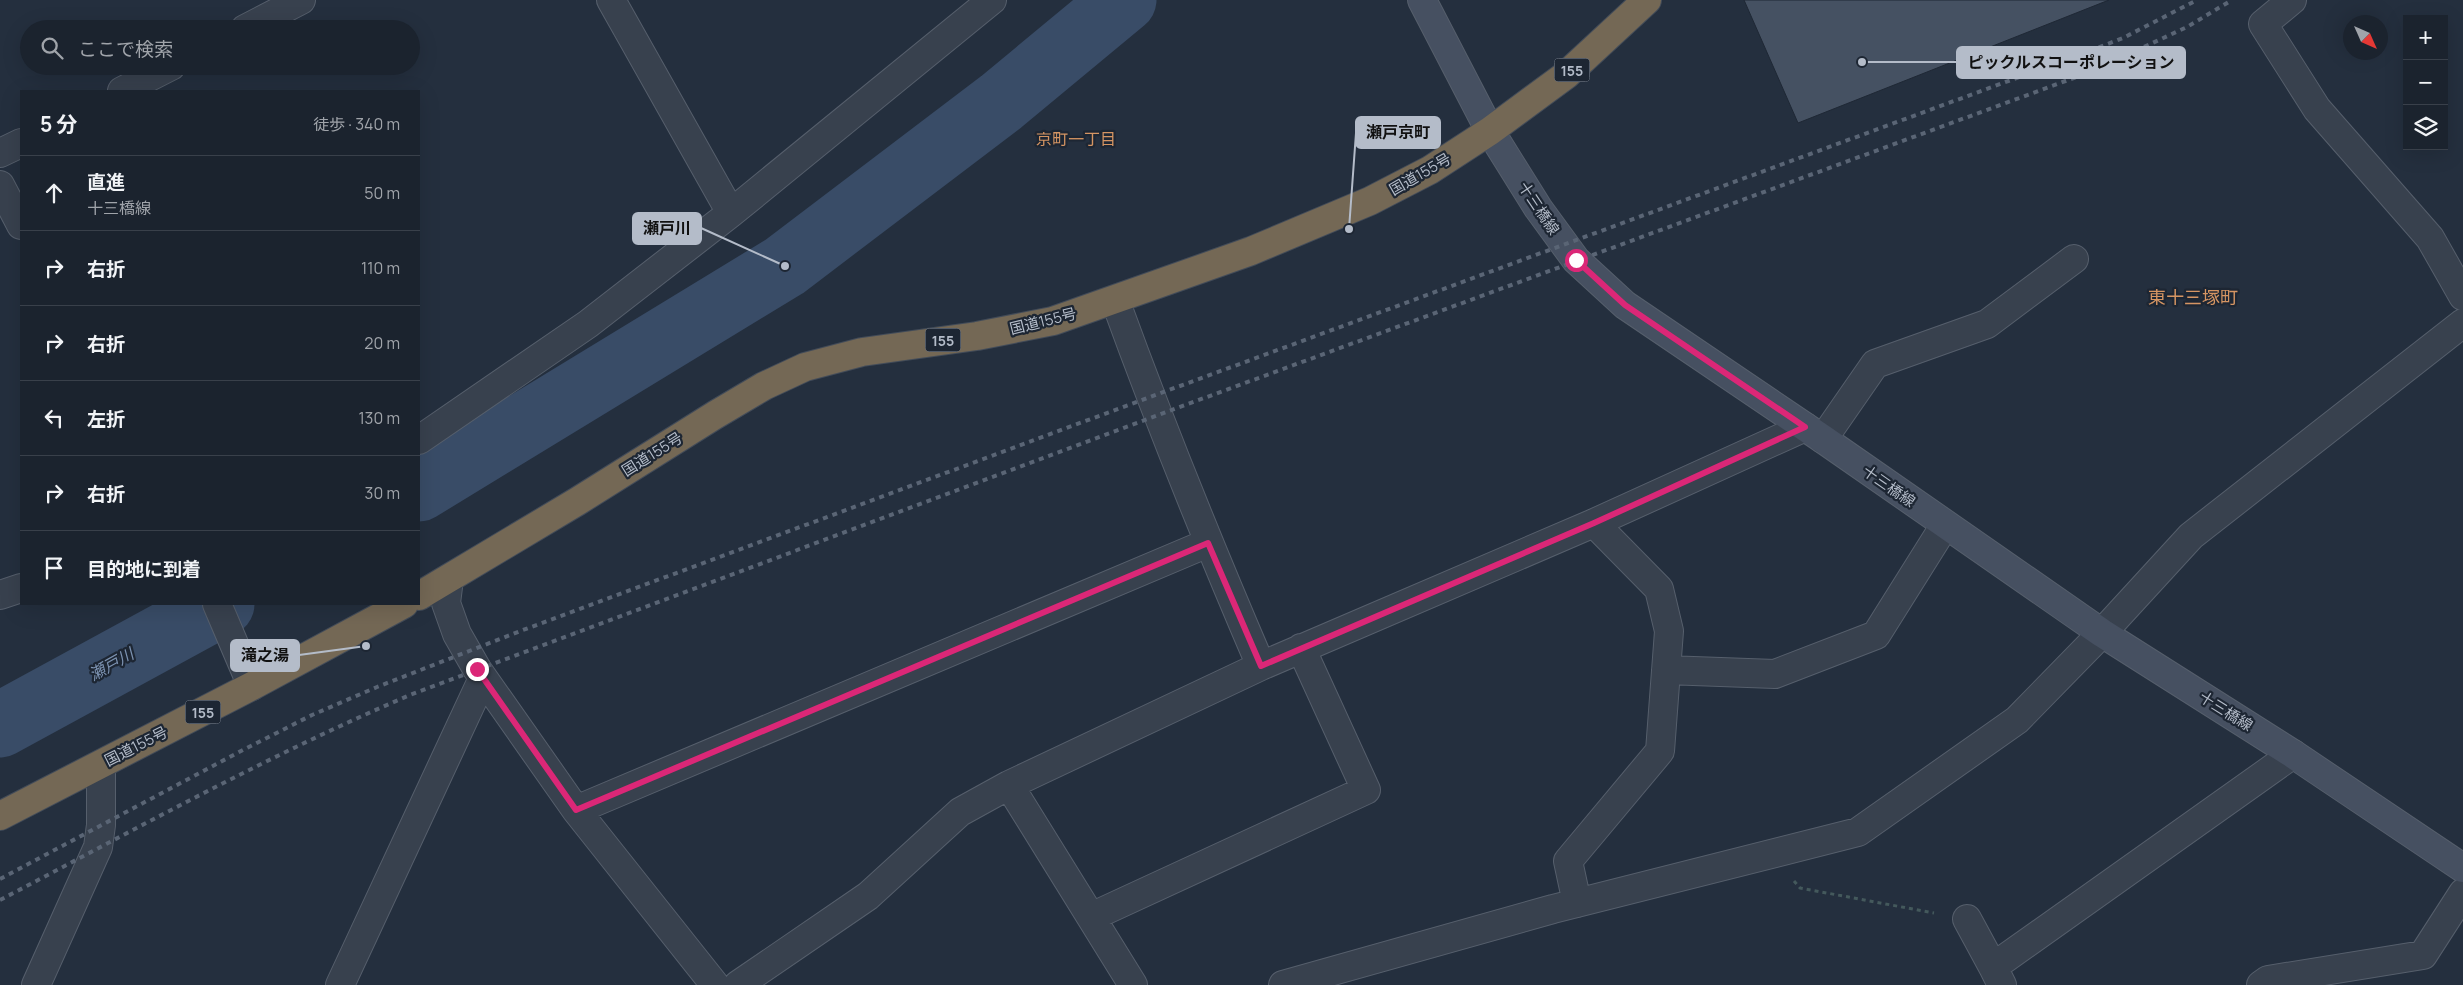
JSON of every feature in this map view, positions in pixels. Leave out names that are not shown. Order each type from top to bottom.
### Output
[{"type":"highway","name":"国道155号","points":[[420,595],[723,410],[764,386],[805,368],[862,352],[977,336],[1053,321],[1251,251],[1370,201],[1430,170],[1490,131],[1566,75],[1647,0]]},
{"type":"highway","name":"国道155号","points":[[0,816],[252,686],[402,605]]},
{"type":"street","points":[[262,20],[301,0]]},
{"type":"street","points":[[611,0],[731,213]]},
{"type":"street","points":[[420,439],[588,324],[731,213],[992,0]]},
{"type":"street","name":"十三橋線","points":[[1422,0],[1490,131],[1538,208],[1576,260],[1625,305],[1814,433],[2102,633],[2293,754],[2463,868]]},
{"type":"street","points":[[2292,0],[2263,24],[2271,38],[2317,109],[2430,238],[2463,296]]},
{"type":"street","points":[[124,90],[153,75]]},
{"type":"street","points":[[0,153],[20,143]]},
{"type":"street","points":[[0,185],[20,223]]},
{"type":"street","points":[[738,985],[868,896],[960,812],[1009,785],[1301,648],[1594,523],[1814,433],[1875,364],[1987,324],[2074,259]]},
{"type":"street","points":[[1115,300],[1150,397],[1208,543],[1261,666]]},
{"type":"street","points":[[1284,985],[1577,903],[1858,832],[2017,720],[2102,633],[2191,536],[2463,323]]},
{"type":"street","points":[[1577,903],[1568,861],[1660,751],[1669,631],[1659,589],[1594,523]]},
{"type":"street","points":[[1666,670],[1775,674],[1876,634],[1945,525]]},
{"type":"street","points":[[576,810],[1208,543]]},
{"type":"street","points":[[449,579],[446,603],[457,634],[483,678],[576,810],[714,985]]},
{"type":"street","points":[[0,595],[20,588]]},
{"type":"street","points":[[217,605],[252,686]]},
{"type":"street","points":[[1091,917],[1366,790],[1301,648]]},
{"type":"street","points":[[340,985],[483,678]]},
{"type":"street","points":[[1967,919],[1998,976],[2293,754]]},
{"type":"street","points":[[36,985],[98,847],[101,825],[101,765]]},
{"type":"street","points":[[1009,785],[1133,985]]},
{"type":"street","points":[[2261,985],[2268,980],[2423,955],[2463,893]]},
{"type":"path","points":[[1770,854],[1800,888],[1967,919]]},
{"type":"building","points":[[1744,0],[2109,0],[1798,123]]},
{"type":"waterway","name":"瀬戸川","points":[[420,488],[785,266],[1001,102],[1124,0]]},
{"type":"waterway","name":"瀬戸川","points":[[0,725],[220,605]]},
{"type":"railway","points":[[0,879],[241,751],[312,715],[377,687],[523,630],[1150,397],[2079,55],[2123,38],[2197,0]]},
{"type":"railway","points":[[0,900],[254,768],[357,718],[410,695],[1158,415],[2090,72],[2187,27],[2232,0]]},
{"type":"place","name":"ピックルスコーポレーション","points":[[1862,62]]},
{"type":"place","name":"瀬戸京町","points":[[1349,229]]},
{"type":"place","name":"瀬戸川","points":[[785,266]]},
{"type":"place","name":"滝之湯","points":[[366,646]]},
{"type":"district","name":"京町一丁目","points":[[1076,139]]},
{"type":"district","name":"東十三塚町","points":[[2193,297]]},
{"type":"route","points":[[477,669],[576,810],[1208,543],[1261,666],[1594,523],[1805,427],[1625,305],[1576,260]]}]
